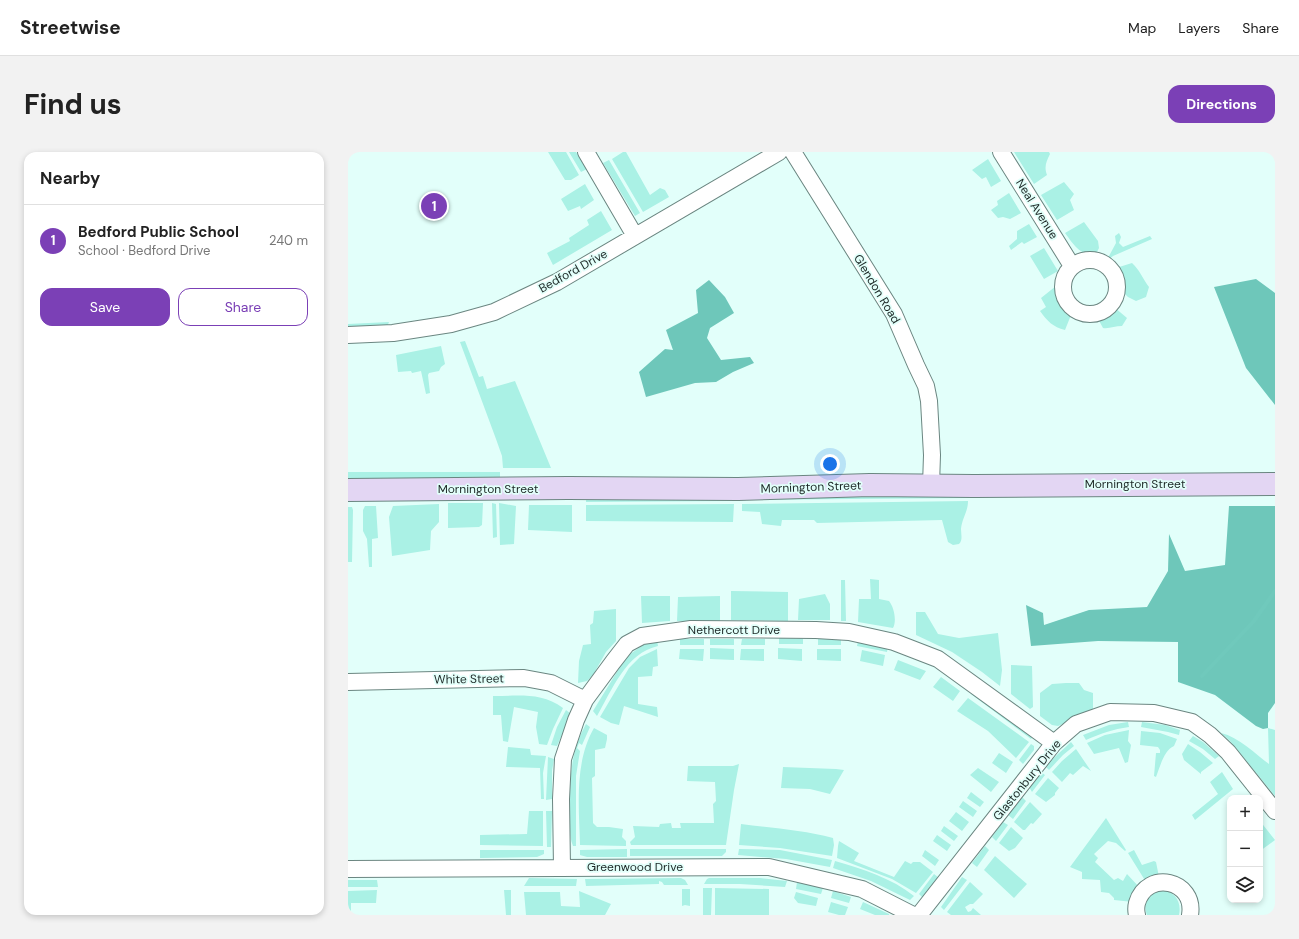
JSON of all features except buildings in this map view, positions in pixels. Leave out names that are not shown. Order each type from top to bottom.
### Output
[{"type":"main road","name":"Mornington Street","points":[[348,490],[568,488],[738,489],[862,485],[974,486],[1083,484],[1275,484]]},
{"type":"street","points":[[586,152],[635,236]]},
{"type":"street","name":"Bedford Drive","points":[[348,335],[393,333],[442,326],[494,312],[547,287],[779,152]]},
{"type":"street","name":"Glendon Road","points":[[793,152],[894,314],[926,386],[929,401],[932,455],[931,485]]},
{"type":"street","name":"Neal Avenue","points":[[1001,152],[1072,266]]},
{"type":"street","name":"Nethercott Drive","points":[[562,868],[561,800],[564,759],[576,720],[585,700],[627,644],[642,636],[692,629],[850,632],[903,645],[938,659],[1054,743]]},
{"type":"street","name":"White Street","points":[[348,682],[524,678],[551,683],[585,700]]},
{"type":"street","name":"Glastonbury Drive","points":[[919,915],[1054,743],[1076,724],[1110,712],[1154,713],[1192,722],[1210,735],[1228,752],[1275,811]]},
{"type":"street","name":"Greenwood Drive","points":[[348,869],[769,867],[862,889],[913,915]]},
{"type":"street","points":[[1137,915],[1136,907],[1139,897],[1144,890],[1155,883],[1164,882],[1179,887],[1186,894],[1190,902],[1190,915]]},
{"type":"green space","points":[[548,152],[566,152],[579,175],[571,180],[565,180]]},
{"type":"green space","points":[[569,152],[576,152],[587,169],[581,172]]},
{"type":"green space","points":[[623,152],[626,152],[650,195],[660,188],[665,190],[669,197],[643,212],[612,159]]},
{"type":"green space","points":[[1014,152],[1049,152],[1050,154],[1046,167],[1047,175],[1034,184]]},
{"type":"green space","points":[[988,159],[1001,181],[991,187],[986,177],[982,179],[972,170]]},
{"type":"green space","points":[[609,160],[640,213],[635,216],[603,163]]},
{"type":"green space","points":[[1064,182],[1074,194],[1070,200],[1074,210],[1057,220],[1041,195]]},
{"type":"green space","points":[[585,184],[594,200],[581,209],[580,206],[568,211],[561,199]]},
{"type":"green space","points":[[1009,193],[1021,213],[1010,219],[1003,217],[998,218],[991,210],[998,205],[997,201]]},
{"type":"green space","points":[[601,211],[612,230],[553,265],[547,253],[570,241],[569,238],[589,225],[587,220]]},
{"type":"green space","points":[[1084,222],[1098,241],[1099,248],[1095,256],[1081,251],[1074,245],[1065,233]]},
{"type":"green space","points":[[1029,224],[1037,237],[1024,244],[1022,242],[1011,250],[1009,246],[1017,239],[1017,231]]},
{"type":"green space","points":[[1119,233],[1121,237],[1119,243],[1123,247],[1150,236],[1152,239],[1113,256],[1108,260],[1106,259],[1116,243],[1115,236]]},
{"type":"green space","points":[[1044,248],[1058,271],[1044,279],[1030,256]]},
{"type":"green space","points":[[1132,263],[1149,287],[1146,297],[1136,301],[1128,297],[1122,291],[1121,280],[1116,268]]},
{"type":"green space","points":[[1256,279],[1275,293],[1275,405],[1246,368],[1214,287]]},
{"type":"green space","points":[[709,280],[725,297],[734,313],[710,328],[707,338],[721,360],[750,357],[754,363],[733,372],[716,382],[695,383],[646,397],[639,372],[665,349],[673,350],[666,330],[698,313],[696,290]]},
{"type":"green space","points":[[1056,286],[1060,302],[1071,315],[1065,330],[1051,323],[1040,311],[1046,307],[1041,298]]},
{"type":"green space","points":[[1114,307],[1127,318],[1122,326],[1103,328],[1097,317]]},
{"type":"green space","points":[[389,322],[387,327],[348,330],[348,324]]},
{"type":"green space","points":[[465,341],[479,377],[483,376],[487,389],[515,381],[551,468],[503,468],[502,456],[460,342]]},
{"type":"green space","points":[[441,346],[445,364],[439,371],[429,373],[430,393],[426,394],[421,371],[412,373],[411,371],[398,372],[396,355]]},
{"type":"green space","points":[[348,472],[500,472],[500,479],[348,480]]},
{"type":"green space","points":[[968,495],[970,498],[742,500],[743,497]]},
{"type":"green space","points":[[730,498],[732,501],[586,502],[586,499]]},
{"type":"green space","points":[[968,501],[961,529],[961,541],[959,544],[953,545],[948,542],[942,520],[817,523],[814,520],[782,520],[781,526],[762,524],[760,512],[742,511],[742,504]]},
{"type":"green space","points":[[448,503],[483,503],[482,525],[479,527],[448,528]]},
{"type":"green space","points":[[492,503],[496,504],[497,537],[493,538]]},
{"type":"green space","points":[[499,503],[516,506],[514,544],[500,545]]},
{"type":"green space","points":[[439,504],[439,522],[431,531],[430,550],[392,556],[389,517],[393,506]]},
{"type":"green space","points":[[734,504],[733,522],[586,521],[586,505]]},
{"type":"green space","points":[[529,505],[572,505],[572,532],[528,530]]},
{"type":"green space","points":[[365,506],[376,506],[378,538],[372,539],[372,567],[369,567],[367,539],[363,531],[363,510]]},
{"type":"green space","points":[[1229,506],[1275,506],[1275,703],[1268,713],[1268,728],[1263,729],[1256,726],[1215,695],[1178,682],[1178,642],[1098,641],[1031,646],[1026,605],[1043,613],[1044,625],[1089,610],[1147,607],[1168,571],[1169,534],[1185,571],[1225,565]]},
{"type":"green space","points":[[348,507],[352,507],[353,510],[352,562],[348,562]]},
{"type":"green space","points":[[870,579],[879,580],[879,599],[889,601],[892,607],[895,618],[893,628],[858,622],[859,599],[871,599]]},
{"type":"green space","points":[[841,580],[845,580],[846,621],[841,621]]},
{"type":"green space","points":[[731,591],[788,592],[788,621],[731,620]]},
{"type":"green space","points":[[825,594],[830,604],[830,620],[798,620],[799,599]]},
{"type":"green space","points":[[641,596],[670,596],[670,621],[642,623]]},
{"type":"green space","points":[[720,596],[720,621],[677,621],[678,597]]},
{"type":"green space","points":[[616,609],[616,641],[606,652],[593,675],[587,681],[578,683],[579,661],[583,645],[591,644],[590,625],[593,623],[594,611]]},
{"type":"green space","points":[[916,612],[925,612],[938,634],[959,638],[998,633],[1002,670],[1000,686],[952,652],[916,635]]},
{"type":"green space","points":[[779,638],[803,639],[803,644],[779,644]]},
{"type":"green space","points":[[680,639],[704,639],[704,645],[680,645]]},
{"type":"green space","points":[[710,639],[734,639],[734,645],[710,645]]},
{"type":"green space","points":[[742,639],[765,639],[765,645],[741,645]]},
{"type":"green space","points":[[818,639],[841,639],[841,645],[818,645]]},
{"type":"green space","points":[[657,640],[658,646],[637,656],[621,674],[597,716],[593,711],[626,657],[643,645]]},
{"type":"green space","points":[[858,641],[888,646],[887,652],[857,646]]},
{"type":"green space","points":[[710,648],[734,649],[734,660],[710,659]]},
{"type":"green space","points":[[778,648],[802,649],[802,661],[778,659]]},
{"type":"green space","points":[[657,649],[658,666],[653,667],[652,676],[638,677],[638,704],[657,707],[658,717],[624,706],[619,725],[611,723],[600,717],[629,668],[640,657]]},
{"type":"green space","points":[[680,649],[704,649],[703,661],[679,659]]},
{"type":"green space","points":[[741,649],[764,649],[764,661],[740,660]]},
{"type":"green space","points":[[817,649],[841,649],[841,661],[817,660]]},
{"type":"green space","points":[[862,650],[885,655],[883,666],[860,661]]},
{"type":"green space","points":[[898,660],[926,671],[920,680],[894,670]]},
{"type":"green space","points":[[1011,665],[1032,666],[1033,707],[1030,709],[1011,694]]},
{"type":"green space","points":[[941,677],[960,691],[953,701],[933,687]]},
{"type":"green space","points":[[1079,683],[1084,690],[1093,693],[1093,711],[1058,726],[1052,725],[1040,716],[1040,693],[1052,684]]},
{"type":"green space","points":[[975,691],[1034,735],[1031,739],[971,694]]},
{"type":"green space","points":[[493,696],[538,697],[546,699],[563,708],[547,745],[539,744],[536,727],[538,712],[514,707],[508,742],[503,741],[501,715],[493,715]]},
{"type":"green space","points":[[968,698],[1029,742],[1016,758],[988,731],[957,711]]},
{"type":"green space","points":[[566,710],[571,714],[557,746],[551,745],[557,727]]},
{"type":"green space","points":[[1128,722],[1129,727],[1107,732],[1086,740],[1083,735],[1109,725]]},
{"type":"green space","points":[[1142,722],[1165,725],[1180,730],[1179,735],[1141,727]]},
{"type":"green space","points":[[586,724],[590,727],[582,745],[579,743],[577,748],[580,751],[576,776],[576,846],[573,846],[570,827],[570,791],[573,757],[580,735]]},
{"type":"green space","points":[[594,728],[607,735],[607,739],[605,748],[595,750],[595,776],[592,778],[593,823],[597,827],[623,829],[622,837],[626,841],[626,846],[580,845],[579,785],[583,756]]},
{"type":"green space","points":[[1268,728],[1275,730],[1275,796],[1230,741],[1221,733],[1234,738],[1269,764]]},
{"type":"green space","points":[[1129,730],[1128,741],[1131,745],[1128,762],[1125,763],[1119,748],[1094,754],[1087,743],[1105,735]]},
{"type":"green space","points":[[1141,731],[1160,733],[1177,739],[1174,746],[1165,755],[1156,777],[1154,776],[1156,753],[1160,753],[1160,750],[1158,747],[1140,745]]},
{"type":"green space","points":[[1193,736],[1203,742],[1219,756],[1215,759],[1203,749],[1189,741]]},
{"type":"green space","points":[[1071,742],[1074,746],[1049,770],[1045,766]]},
{"type":"green space","points":[[1031,744],[1034,746],[1034,750],[1023,764],[1019,760]]},
{"type":"green space","points":[[1188,744],[1213,763],[1201,772],[1201,774],[1184,760],[1182,754]]},
{"type":"green space","points":[[508,747],[530,749],[531,755],[546,756],[543,773],[544,799],[541,799],[540,768],[506,767]]},
{"type":"green space","points":[[1076,749],[1091,771],[1083,766],[1073,775],[1070,773],[1062,782],[1052,772]]},
{"type":"green space","points":[[999,753],[1013,762],[1006,773],[992,763]]},
{"type":"green space","points":[[548,757],[554,759],[552,771],[552,799],[546,800]]},
{"type":"green space","points":[[739,764],[726,845],[631,845],[630,842],[635,837],[633,826],[659,827],[660,824],[671,823],[672,828],[681,828],[680,823],[714,823],[713,804],[716,801],[715,782],[687,781],[688,766],[733,766]]},
{"type":"green space","points":[[783,767],[844,770],[830,794],[810,789],[781,788]]},
{"type":"green space","points":[[978,768],[999,782],[991,792],[970,775]]},
{"type":"green space","points":[[1041,772],[1045,775],[1032,792],[1029,787]]},
{"type":"green space","points":[[1222,772],[1233,789],[1195,820],[1192,815],[1218,794],[1210,782]]},
{"type":"green space","points":[[1048,778],[1059,788],[1055,795],[1046,802],[1035,794]]},
{"type":"green space","points":[[971,792],[984,802],[980,807],[967,798]]},
{"type":"green space","points":[[1022,797],[1026,801],[1013,819],[1008,815]]},
{"type":"green space","points":[[963,801],[977,811],[973,817],[959,807]]},
{"type":"green space","points":[[1030,802],[1042,814],[1033,824],[1031,823],[1025,830],[1023,830],[1014,822]]},
{"type":"green space","points":[[529,811],[543,811],[543,846],[480,845],[480,835],[527,834]]},
{"type":"green space","points":[[546,811],[552,811],[551,847],[547,847]]},
{"type":"green space","points":[[956,812],[969,822],[962,831],[949,821]]},
{"type":"green space","points":[[1106,818],[1126,850],[1125,851],[1116,843],[1108,841],[1094,854],[1098,858],[1095,862],[1114,880],[1118,878],[1123,881],[1127,874],[1140,888],[1133,902],[1114,900],[1109,893],[1101,892],[1100,880],[1082,879],[1082,872],[1070,867]]},
{"type":"green space","points":[[1003,822],[1008,825],[996,841],[992,837]]},
{"type":"green space","points":[[741,824],[799,831],[833,838],[834,845],[832,856],[780,848],[739,845]]},
{"type":"green space","points":[[1263,825],[1275,840],[1263,849]]},
{"type":"green space","points":[[944,826],[958,836],[954,841],[941,831]]},
{"type":"green space","points":[[1011,827],[1023,838],[1015,848],[1009,851],[999,843]]},
{"type":"green space","points":[[937,835],[951,845],[947,851],[933,841]]},
{"type":"green space","points":[[839,841],[859,853],[854,861],[894,877],[905,861],[911,864],[913,862],[920,862],[933,872],[916,893],[892,879],[837,858]]},
{"type":"green space","points":[[985,846],[989,850],[977,867],[972,863]]},
{"type":"green space","points":[[627,849],[627,857],[587,857],[580,855],[580,850]]},
{"type":"green space","points":[[630,849],[726,849],[726,852],[722,856],[630,856]]},
{"type":"green space","points":[[739,849],[780,850],[832,860],[830,867],[786,859],[738,855]]},
{"type":"green space","points":[[480,850],[544,850],[544,854],[537,857],[480,858]]},
{"type":"green space","points":[[925,850],[939,860],[935,866],[922,856]]},
{"type":"green space","points":[[1134,850],[1142,865],[1154,861],[1156,862],[1159,877],[1146,882],[1128,853]]},
{"type":"green space","points":[[995,856],[1027,884],[1014,898],[984,870]]},
{"type":"green space","points":[[835,861],[886,879],[914,896],[910,900],[871,881],[833,868]]},
{"type":"green space","points":[[934,874],[939,878],[923,898],[919,894]]},
{"type":"green space","points":[[962,877],[967,880],[944,910],[941,907]]},
{"type":"green space","points":[[529,878],[577,879],[576,886],[524,886]]},
{"type":"green space","points":[[681,878],[685,880],[688,885],[664,885],[659,881],[659,884],[586,886],[585,879]]},
{"type":"green space","points":[[709,878],[760,878],[787,881],[785,887],[740,884],[704,884]]},
{"type":"green space","points":[[348,880],[377,880],[378,887],[348,887]]},
{"type":"green space","points":[[797,882],[823,888],[821,894],[796,889]]},
{"type":"green space","points":[[970,882],[983,894],[973,904],[965,907],[968,912],[973,908],[981,915],[951,915],[947,912]]},
{"type":"green space","points":[[703,888],[712,888],[711,915],[703,915]]},
{"type":"green space","points":[[715,888],[769,889],[769,915],[715,915]]},
{"type":"green space","points":[[682,889],[690,889],[690,906],[682,906]]},
{"type":"green space","points":[[377,890],[376,903],[351,903],[351,915],[348,915],[348,891]]},
{"type":"green space","points":[[504,890],[511,890],[511,915],[506,915]]},
{"type":"green space","points":[[1161,890],[1170,892],[1174,895],[1180,910],[1179,915],[1147,915],[1145,906],[1146,902],[1150,896]]},
{"type":"green space","points":[[579,891],[611,904],[605,915],[526,915],[524,892],[560,892],[561,906],[580,907]]},
{"type":"green space","points":[[833,891],[851,897],[849,903],[831,898]]},
{"type":"green space","points":[[796,892],[818,898],[816,906],[798,903],[794,898]]},
{"type":"green space","points":[[831,902],[848,907],[845,915],[828,912]]},
{"type":"green space","points":[[863,902],[889,915],[875,915],[860,909]]},
{"type":"waterway","points":[[1202,676],[1254,621],[1275,591]]},
{"type":"place","name":"Bedford Public School","points":[[434,206]]}]
